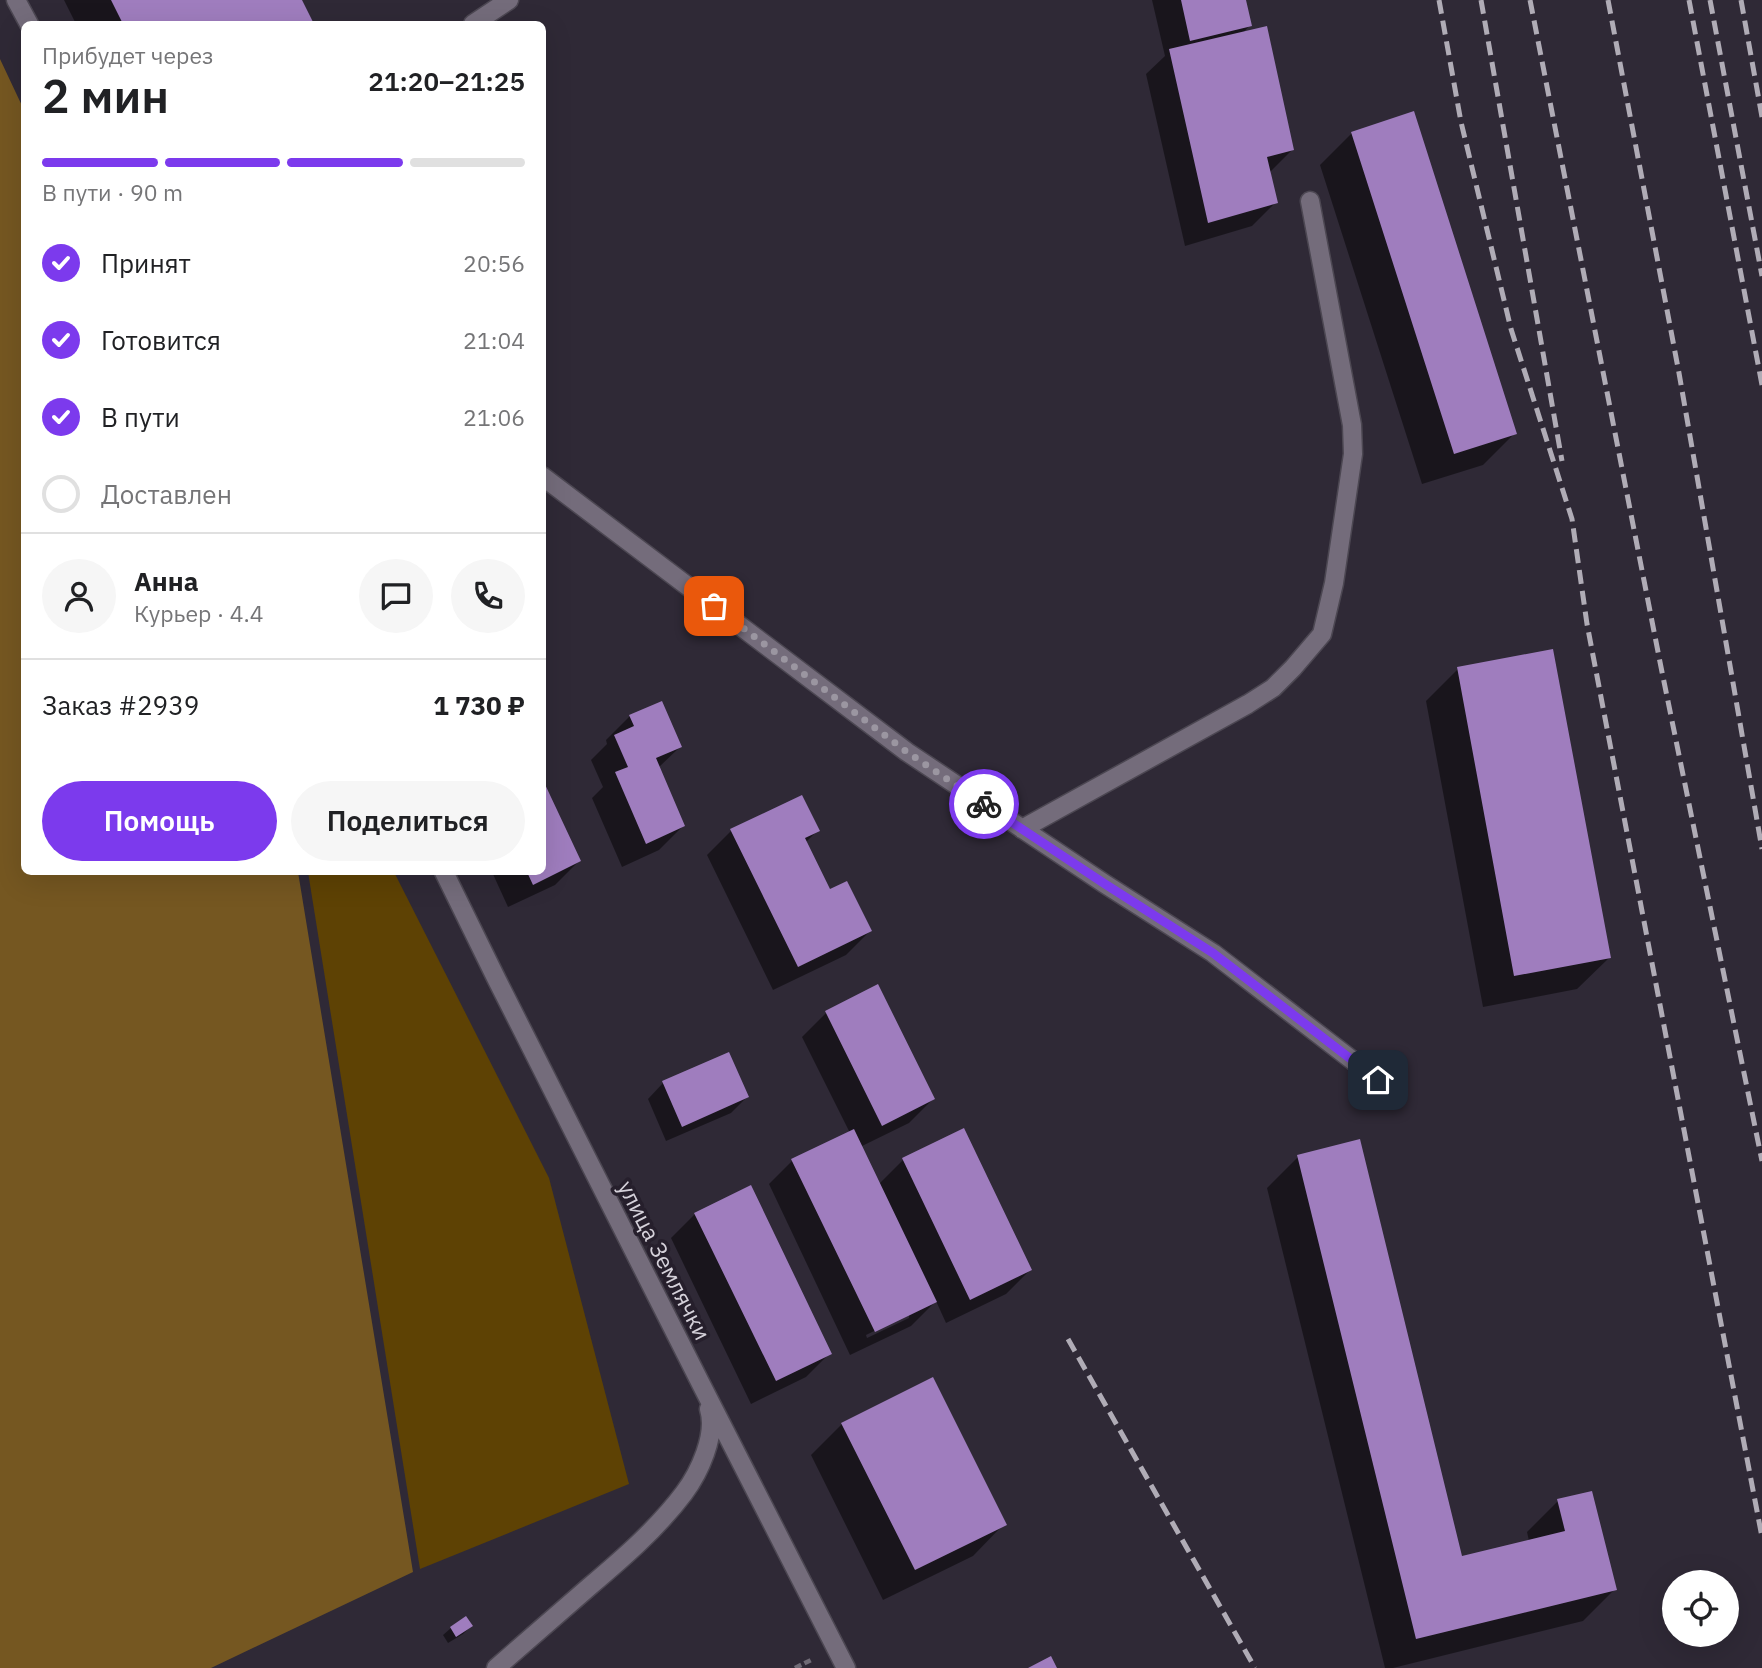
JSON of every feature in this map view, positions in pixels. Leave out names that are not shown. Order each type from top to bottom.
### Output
[{"type":"street","points":[[16,0],[27,21]]},
{"type":"street","points":[[478,21],[509,0]]},
{"type":"street","points":[[1022,830],[1265,694],[1293,668],[1322,634],[1334,583],[1353,454],[1353,425],[1310,201]]},
{"type":"street","points":[[546,479],[907,752],[1213,953],[1378,1080]]},
{"type":"street","name":"улица Землячки","points":[[445,875],[846,1668]]},
{"type":"street","points":[[496,1668],[628,1553],[685,1492],[711,1438],[711,1416],[702,1386]]},
{"type":"shaded area","points":[[0,59],[21,104],[21,875],[298,875],[413,1572],[211,1668],[0,1668]]},
{"type":"shaded area","points":[[308,875],[396,875],[549,1178],[629,1484],[420,1569]]},
{"type":"building","points":[[111,0],[302,0],[312,21],[122,21]]},
{"type":"building","points":[[1181,0],[1246,0],[1252,26],[1190,41]]},
{"type":"building","points":[[1267,26],[1294,150],[1267,157],[1278,203],[1208,223],[1169,49]]},
{"type":"building","points":[[1414,111],[1517,434],[1454,454],[1351,132]]},
{"type":"building","points":[[1553,649],[1611,958],[1514,976],[1457,667]]},
{"type":"building","points":[[662,701],[682,747],[656,758],[685,826],[646,844],[615,772],[628,767],[614,735],[634,726],[629,715]]},
{"type":"building","points":[[546,787],[581,861],[533,885],[528,875],[546,875]]},
{"type":"building","points":[[802,795],[820,831],[805,838],[830,889],[847,881],[872,931],[798,967],[730,829]]},
{"type":"building","points":[[878,984],[935,1099],[882,1126],[825,1011]]},
{"type":"building","points":[[729,1052],[749,1097],[682,1127],[662,1081]]},
{"type":"building","points":[[964,1128],[1032,1270],[970,1300],[902,1158]]},
{"type":"building","points":[[854,1129],[937,1302],[875,1332],[791,1159]]},
{"type":"building","points":[[1360,1139],[1462,1556],[1565,1531],[1557,1499],[1592,1491],[1617,1590],[1416,1639],[1297,1155]]},
{"type":"building","points":[[751,1185],[832,1354],[776,1381],[694,1213]]},
{"type":"building","points":[[933,1377],[1007,1525],[915,1570],[841,1423]]},
{"type":"building","points":[[466,1616],[473,1626],[456,1637],[450,1627]]},
{"type":"building","points":[[1051,1656],[1057,1668],[1028,1668]]},
{"type":"railway","points":[[1439,0],[1461,122],[1511,329],[1572,519],[1587,624],[1762,1537]]},
{"type":"railway","points":[[1481,0],[1562,461]]},
{"type":"railway","points":[[1530,0],[1661,667],[1762,1161]]},
{"type":"railway","points":[[1608,0],[1679,373],[1762,849]]},
{"type":"railway","points":[[1689,0],[1762,385]]},
{"type":"railway","points":[[1710,0],[1762,276]]},
{"type":"railway","points":[[1741,0],[1762,117]]},
{"type":"railway","points":[[1068,1339],[1255,1668]]},
{"type":"way so far","points":[[714,606],[907,752],[984,804]]},
{"type":"route","points":[[984,804],[1213,953],[1378,1080]]}]
